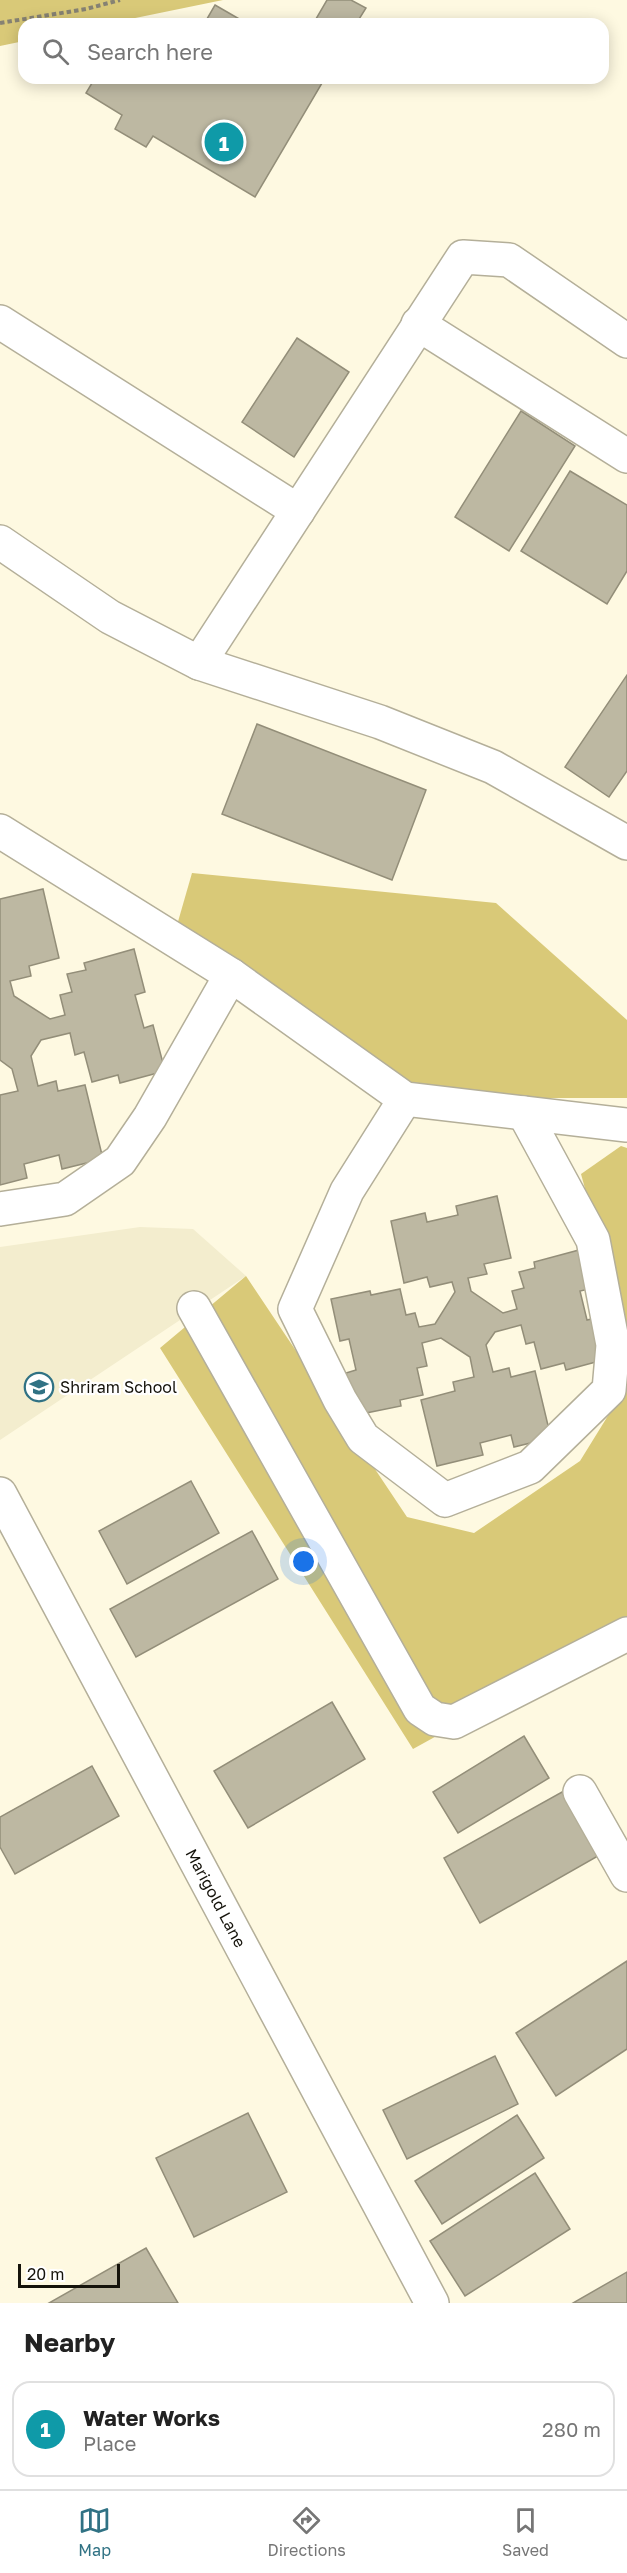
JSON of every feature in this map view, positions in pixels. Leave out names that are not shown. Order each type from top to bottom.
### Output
[{"type":"street","points":[[200,663],[463,257],[509,260],[627,341]]},
{"type":"street","points":[[0,322],[298,512]]},
{"type":"street","points":[[418,324],[627,456]]},
{"type":"street","points":[[0,542],[110,617],[200,663],[380,722],[493,767],[627,843]]},
{"type":"street","points":[[0,831],[231,975],[405,1099],[627,1125]]},
{"type":"street","points":[[0,1209],[65,1199],[120,1161],[150,1117],[231,975]]},
{"type":"street","points":[[405,1099],[347,1191],[295,1309],[340,1400],[363,1437],[446,1500],[530,1467],[609,1390],[613,1345],[593,1240],[524,1113]]},
{"type":"street","points":[[195,1308],[420,1709],[435,1719],[454,1722],[627,1634]]},
{"type":"street","name":"Marigold Lane","points":[[0,1494],[432,2303]]},
{"type":"street","points":[[580,1792],[627,1875]]},
{"type":"path","points":[[31,18],[86,9],[120,0]]},
{"type":"path","points":[[0,23],[18,20]]},
{"type":"shaded area","points":[[0,0],[223,0],[135,18],[18,18],[18,42],[0,46]]},
{"type":"shaded area","points":[[192,873],[496,903],[627,1020],[627,1098],[433,1098],[173,939]]},
{"type":"shaded area","points":[[621,1146],[627,1148],[627,1341],[581,1174]]},
{"type":"shaded area","name":"Shriram School","points":[[140,1227],[193,1229],[246,1276],[0,1440],[0,1247]]},
{"type":"shaded area","points":[[246,1276],[407,1517],[474,1533],[580,1461],[627,1385],[627,1631],[413,1749],[160,1348]]},
{"type":"building","points":[[327,0],[351,0],[366,8],[360,18],[316,18]]},
{"type":"building","points":[[215,5],[238,18],[207,18]]},
{"type":"building","points":[[91,84],[321,84],[255,197],[153,136],[146,147],[115,129],[122,115],[86,93]]},
{"type":"building","points":[[297,338],[349,372],[294,457],[242,422]]},
{"type":"building","points":[[521,411],[575,446],[509,551],[455,517]]},
{"type":"building","points":[[570,471],[627,505],[627,571],[607,604],[521,551]]},
{"type":"building","points":[[627,675],[627,771],[609,797],[565,767]]},
{"type":"building","points":[[257,724],[426,790],[392,880],[222,814]]},
{"type":"building","points":[[43,889],[59,958],[29,966],[31,976],[10,981],[14,996],[50,1019],[65,1015],[60,995],[72,992],[67,974],[86,970],[84,963],[134,949],[145,992],[135,995],[144,1028],[153,1025],[165,1071],[120,1083],[118,1075],[92,1082],[84,1052],[75,1055],[70,1033],[41,1040],[31,1056],[38,1086],[56,1081],[58,1091],[85,1085],[103,1159],[62,1169],[59,1155],[24,1164],[27,1178],[0,1185],[0,1095],[18,1091],[12,1069],[0,1060],[0,899]]},
{"type":"building","points":[[497,1196],[511,1258],[484,1264],[487,1274],[468,1278],[471,1291],[503,1313],[517,1309],[512,1291],[524,1288],[519,1272],[535,1268],[534,1262],[579,1250],[589,1289],[580,1291],[587,1320],[596,1318],[607,1359],[566,1370],[564,1363],[541,1369],[534,1342],[526,1344],[521,1325],[495,1332],[486,1345],[493,1372],[509,1368],[511,1377],[535,1371],[551,1438],[514,1447],[511,1435],[480,1443],[483,1455],[437,1466],[421,1400],[455,1391],[453,1382],[474,1377],[470,1357],[441,1338],[422,1343],[427,1366],[417,1368],[423,1395],[400,1400],[401,1406],[356,1415],[346,1373],[356,1370],[349,1339],[340,1341],[331,1299],[370,1291],[371,1295],[400,1289],[406,1315],[415,1313],[419,1327],[435,1324],[455,1292],[452,1282],[430,1287],[427,1277],[404,1283],[391,1221],[425,1213],[427,1222],[458,1215],[456,1206]]},
{"type":"building","points":[[191,1481],[219,1533],[127,1584],[99,1531]]},
{"type":"building","points":[[252,1531],[278,1579],[136,1657],[110,1609]]},
{"type":"building","points":[[332,1702],[365,1759],[248,1828],[214,1771]]},
{"type":"building","points":[[524,1736],[549,1778],[458,1833],[433,1792]]},
{"type":"building","points":[[92,1766],[119,1816],[15,1874],[0,1847],[0,1817]]},
{"type":"building","points":[[562,1792],[598,1856],[480,1923],[444,1858]]},
{"type":"building","points":[[627,1961],[627,2049],[556,2096],[516,2033]]},
{"type":"building","points":[[495,2056],[518,2104],[407,2159],[383,2110]]},
{"type":"building","points":[[248,2113],[287,2192],[194,2237],[156,2158]]},
{"type":"building","points":[[517,2115],[544,2158],[442,2224],[415,2181]]},
{"type":"building","points":[[535,2173],[570,2229],[465,2296],[430,2241]]},
{"type":"building","points":[[146,2248],[178,2303],[49,2303]]},
{"type":"building","points":[[627,2272],[627,2303],[573,2303]]},
{"type":"place","name":"Water Works","points":[[224,142]]},
{"type":"place","name":"Shriram School","points":[[39,1387]]}]
